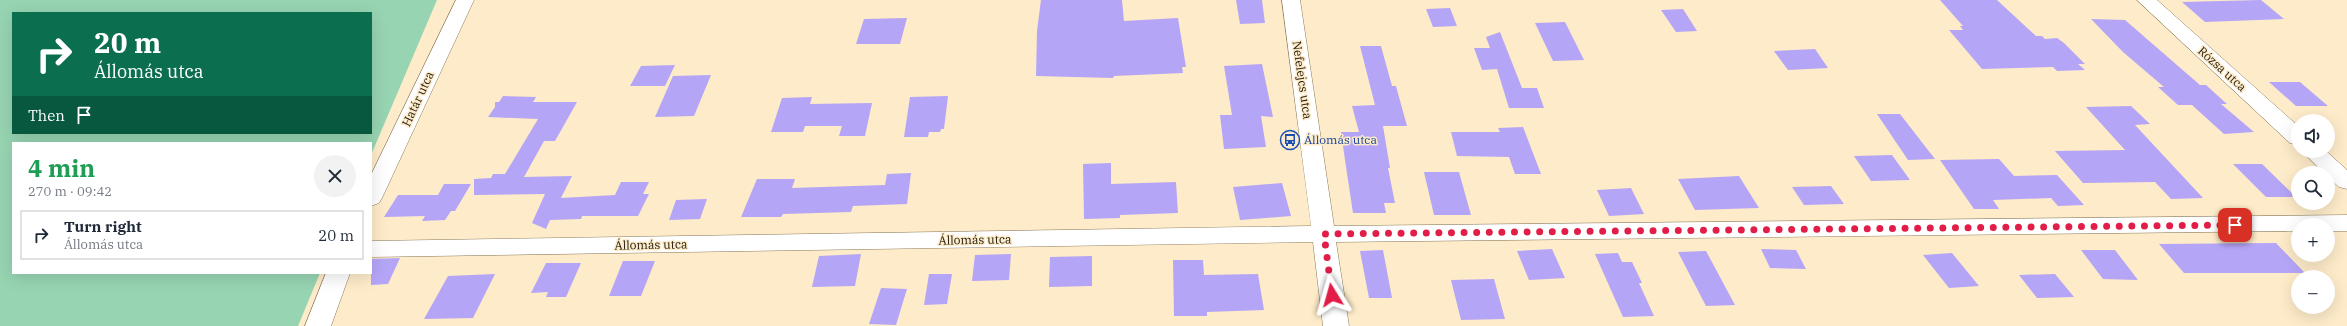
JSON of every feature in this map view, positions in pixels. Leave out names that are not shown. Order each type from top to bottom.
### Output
[{"type":"street","name":"Határ utca","points":[[372,196],[465,0]]},
{"type":"street","name":"Nefelejcs utca","points":[[1291,0],[1336,326]]},
{"type":"street","name":"Rózsa utca","points":[[2146,0],[2291,132]]},
{"type":"street","points":[[2321,158],[2347,182]]},
{"type":"street","name":"Állomás utca","points":[[372,249],[1324,234],[2347,223]]},
{"type":"street","points":[[318,326],[338,274]]},
{"type":"green space","points":[[0,0],[437,0],[372,153],[372,142],[12,142],[12,274],[320,274],[298,326],[0,326]]},
{"type":"building","points":[[1041,0],[1122,0],[1124,21],[1178,18],[1186,67],[1182,67],[1183,73],[1114,76],[1113,78],[1036,76],[1037,31]]},
{"type":"building","points":[[1236,0],[1262,0],[1265,23],[1240,24]]},
{"type":"building","points":[[1940,0],[1997,0],[2036,36],[2042,36],[2045,39],[2057,38],[2064,43],[2085,64],[2078,64],[2085,70],[2057,71],[2053,67],[1982,69],[1949,30],[1963,30],[1960,26],[1963,26]]},
{"type":"building","points":[[2261,0],[2284,19],[2205,22],[2182,2]]},
{"type":"building","points":[[1450,8],[1457,26],[1433,27],[1426,9]]},
{"type":"building","points":[[1683,9],[1697,31],[1676,32],[1661,10]]},
{"type":"building","points":[[907,18],[900,44],[856,44],[864,19]]},
{"type":"building","points":[[2091,19],[2125,20],[2200,85],[2206,85],[2227,104],[2221,104],[2254,132],[2224,134],[2192,105],[2178,105],[2158,87],[2164,87],[2123,52]]},
{"type":"building","points":[[1565,22],[1584,60],[1553,61],[1535,23]]},
{"type":"building","points":[[1500,32],[1522,88],[1537,88],[1544,108],[1509,108],[1497,69],[1482,70],[1474,48],[1490,48],[1486,37]]},
{"type":"building","points":[[1360,46],[1381,46],[1392,86],[1396,86],[1407,126],[1383,126],[1390,168],[1388,168],[1395,203],[1384,203],[1386,213],[1353,213],[1341,132],[1359,132],[1352,106],[1375,105]]},
{"type":"building","points":[[1815,49],[1828,68],[1788,70],[1774,51]]},
{"type":"building","points":[[1262,64],[1273,117],[1261,116],[1266,147],[1224,149],[1220,115],[1232,115],[1224,66]]},
{"type":"building","points":[[675,65],[665,86],[630,86],[641,66]]},
{"type":"building","points":[[711,75],[694,116],[655,117],[673,76]]},
{"type":"building","points":[[2269,82],[2300,82],[2328,106],[2296,106]]},
{"type":"building","points":[[503,96],[536,97],[533,102],[577,102],[555,141],[544,141],[524,177],[572,176],[561,198],[615,195],[621,182],[649,182],[643,194],[649,194],[638,216],[582,216],[581,219],[550,220],[546,229],[532,223],[545,194],[474,195],[474,179],[491,178],[493,174],[505,174],[538,119],[488,117],[495,107],[495,102],[499,102]]},
{"type":"building","points":[[948,96],[944,129],[941,129],[940,132],[929,132],[928,137],[904,137],[910,97]]},
{"type":"building","points":[[812,97],[810,104],[872,103],[865,136],[839,136],[842,126],[805,126],[803,132],[771,132],[782,98]]},
{"type":"building","points":[[2131,106],[2150,124],[2135,125],[2203,198],[2171,199],[2155,182],[2083,183],[2055,151],[2125,150],[2086,107]]},
{"type":"building","points":[[1877,114],[1900,114],[1935,159],[1908,160]]},
{"type":"building","points":[[1523,127],[1541,174],[1515,174],[1509,157],[1457,156],[1451,132],[1500,132],[1498,128]]},
{"type":"building","points":[[1892,155],[1910,180],[1871,181],[1854,156]]},
{"type":"building","points":[[1999,159],[2014,176],[2057,175],[2084,205],[2058,206],[2051,198],[1993,200],[1999,209],[1974,209],[1940,160]]},
{"type":"building","points":[[1111,163],[1111,184],[1176,182],[1178,213],[1120,215],[1120,218],[1084,219],[1083,164]]},
{"type":"building","points":[[2233,164],[2262,164],[2291,192],[2291,197],[2266,197]]},
{"type":"building","points":[[1424,172],[1459,172],[1471,215],[1434,215]]},
{"type":"building","points":[[911,173],[907,204],[853,206],[851,212],[783,214],[781,217],[741,217],[757,179],[795,179],[792,188],[885,185],[887,174]]},
{"type":"building","points":[[1739,176],[1759,208],[1695,210],[1678,179]]},
{"type":"building","points":[[1282,183],[1291,216],[1240,220],[1233,187]]},
{"type":"building","points":[[444,184],[471,184],[455,211],[451,211],[445,220],[422,221],[425,216],[384,217],[398,195],[438,195]]},
{"type":"building","points":[[1831,186],[1844,204],[1804,205],[1792,187]]},
{"type":"building","points":[[1631,188],[1644,214],[1609,216],[1597,190]]},
{"type":"building","points":[[707,199],[700,219],[669,220],[676,200]]},
{"type":"building","points":[[2276,243],[2291,259],[2291,262],[2294,262],[2302,270],[2291,270],[2291,273],[2184,273],[2159,244]]},
{"type":"building","points":[[1552,249],[1565,278],[1529,280],[1517,251]]},
{"type":"building","points":[[1761,249],[1796,250],[1806,269],[1770,268]]},
{"type":"building","points":[[1383,250],[1392,298],[1369,298],[1360,251]]},
{"type":"building","points":[[2081,250],[2115,250],[2138,280],[2103,279]]},
{"type":"building","points":[[1706,251],[1735,305],[1706,306],[1678,252]]},
{"type":"building","points":[[1618,253],[1622,262],[1632,262],[1642,283],[1639,283],[1654,316],[1623,317],[1595,254]]},
{"type":"building","points":[[1952,253],[1979,286],[1949,288],[1923,255]]},
{"type":"building","points":[[861,254],[855,286],[812,287],[819,256]]},
{"type":"building","points":[[1011,254],[1009,280],[972,281],[975,255]]},
{"type":"building","points":[[1092,256],[1092,286],[1049,287],[1050,257]]},
{"type":"building","points":[[400,258],[388,284],[371,285],[372,259]]},
{"type":"building","points":[[1173,260],[1203,260],[1204,275],[1258,274],[1264,310],[1207,312],[1207,316],[1174,316]]},
{"type":"building","points":[[623,261],[655,261],[641,296],[609,296]]},
{"type":"building","points":[[546,263],[581,263],[566,297],[546,297],[548,292],[531,293]]},
{"type":"building","points":[[495,274],[473,318],[424,319],[448,276]]},
{"type":"building","points":[[929,274],[952,274],[947,304],[924,305]]},
{"type":"building","points":[[2055,274],[2074,297],[2037,298],[2019,275]]},
{"type":"building","points":[[1494,279],[1505,319],[1461,320],[1451,280]]},
{"type":"building","points":[[881,288],[907,289],[896,325],[869,324]]},
{"type":"place","name":"Állomás utca","points":[[1290,140]]},
{"type":"route","points":[[1332,295],[1324,234],[2235,225]]}]
